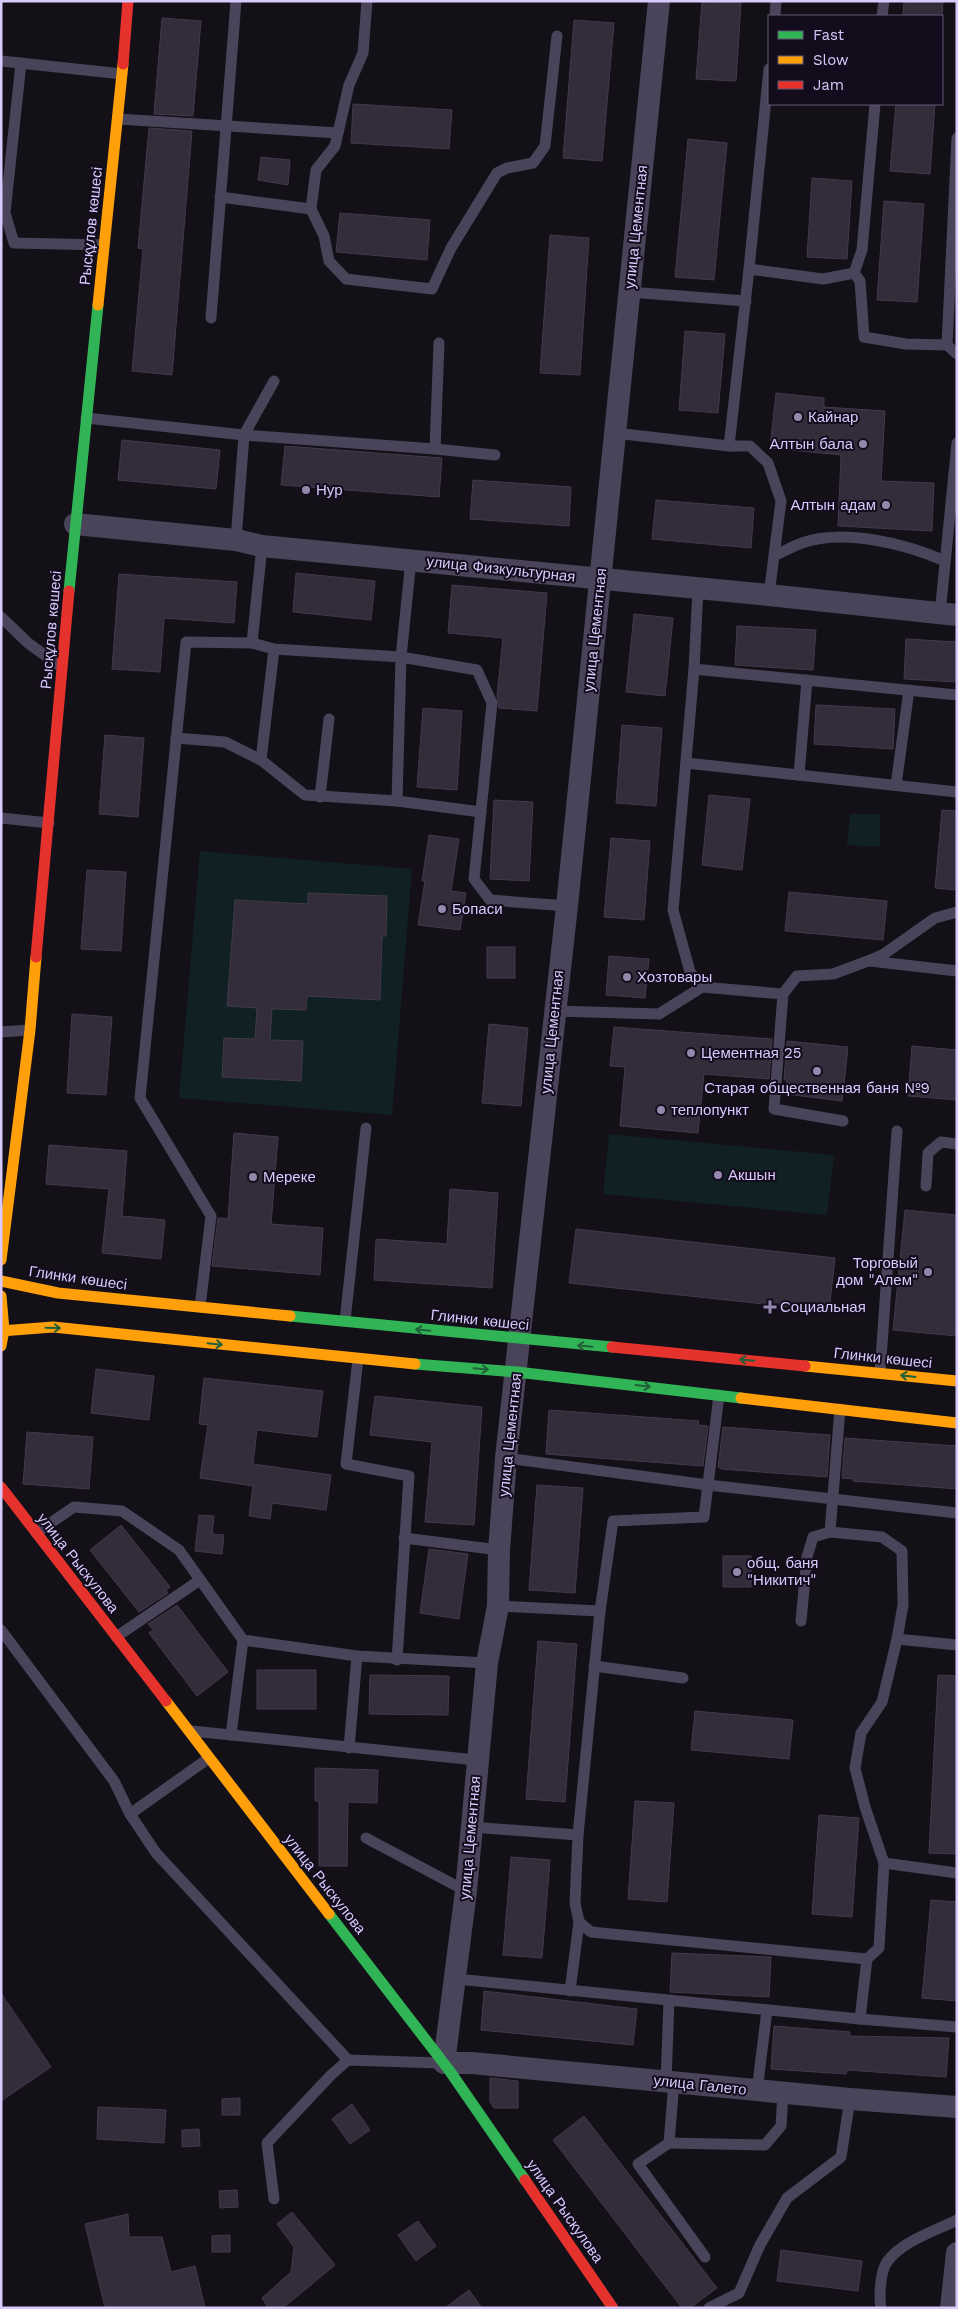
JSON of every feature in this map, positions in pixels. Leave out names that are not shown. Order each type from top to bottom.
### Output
[{"type":"street","name":"Рысқұлов көшесі","points":[[1,1260],[30,1030],[64,669],[74,524],[118,119],[128,1]]},
{"type":"street","name":"улица Цементная","points":[[444,2063],[466,1892],[476,1760],[487,1663],[498,1606],[499,1550],[506,1458],[567,906],[659,1]]},
{"type":"street","name":"улица Физкультурная","points":[[74,524],[236,540],[262,546],[769,595],[948,615]]},
{"type":"street","name":"Глинки көшесі","points":[[1,1281],[58,1293],[520,1340],[957,1381]]},
{"type":"street","points":[[1,1296],[3,1330],[1,1346]]},
{"type":"street","points":[[3,1330],[53,1327],[358,1359],[517,1372],[957,1423]]},
{"type":"street","name":"улица Рыскулова","points":[[1,1487],[444,2063],[613,2308]]},
{"type":"street","name":"улица Галето","points":[[444,2063],[472,2063],[757,2091],[957,2107]]},
{"type":"street","points":[[951,2308],[957,2253]]},
{"type":"lane","points":[[212,318],[236,1]]},
{"type":"lane","points":[[367,1],[363,52],[349,84],[335,146],[316,170],[312,209],[324,236],[329,261],[346,279],[432,289],[451,248],[497,173],[508,168],[533,163],[545,146],[556,36]]},
{"type":"lane","points":[[774,15],[776,1]]},
{"type":"lane","points":[[882,15],[884,1]]},
{"type":"lane","points":[[1,61],[122,74]]},
{"type":"lane","points":[[21,63],[5,213],[14,243],[104,245]]},
{"type":"lane","points":[[728,446],[746,300],[768,79]]},
{"type":"lane","points":[[854,273],[862,250],[875,105]]},
{"type":"lane","points":[[118,119],[338,133]]},
{"type":"lane","points":[[947,345],[957,138]]},
{"type":"lane","points":[[220,197],[312,209]]},
{"type":"lane","points":[[749,269],[823,279],[854,273]]},
{"type":"lane","points":[[854,273],[860,281],[864,337],[906,344],[947,345],[957,354]]},
{"type":"lane","points":[[629,292],[746,300]]},
{"type":"lane","points":[[434,448],[439,343]]},
{"type":"lane","points":[[236,540],[244,435],[274,380]]},
{"type":"lane","points":[[86,418],[244,435],[434,448],[495,456]]},
{"type":"lane","points":[[615,433],[728,446],[750,446],[768,463],[781,501],[769,595]]},
{"type":"lane","points":[[948,615],[945,561],[957,443]]},
{"type":"lane","points":[[774,556],[803,542],[839,538],[889,542],[918,549],[945,561]]},
{"type":"lane","points":[[252,643],[262,546]]},
{"type":"lane","points":[[397,801],[401,657],[411,560]]},
{"type":"lane","points":[[698,588],[694,669],[673,910],[690,972],[702,987]]},
{"type":"lane","points":[[1,617],[28,643],[64,669]]},
{"type":"lane","points":[[200,1307],[212,1216],[140,1098],[186,642],[252,643],[274,649],[401,657],[477,670],[492,703],[474,879],[490,900],[567,906]]},
{"type":"lane","points":[[261,760],[274,649]]},
{"type":"lane","points":[[694,669],[957,695]]},
{"type":"lane","points":[[800,775],[807,680]]},
{"type":"lane","points":[[896,785],[909,690]]},
{"type":"lane","points":[[320,797],[329,719]]},
{"type":"lane","points":[[176,738],[226,742],[261,760],[305,795],[397,801],[481,812]]},
{"type":"lane","points":[[686,763],[957,792]]},
{"type":"lane","points":[[1,818],[50,823]]},
{"type":"lane","points":[[842,1121],[774,1110],[783,994],[798,976],[833,974],[868,961],[884,954],[935,918],[957,912]]},
{"type":"lane","points":[[868,961],[957,971]]},
{"type":"lane","points":[[554,1011],[659,1014],[702,987],[783,994]]},
{"type":"lane","points":[[1,1032],[30,1030]]},
{"type":"lane","points":[[345,1322],[366,1128]]},
{"type":"lane","points":[[880,1373],[898,1131]]},
{"type":"lane","points":[[926,1186],[928,1153],[941,1142],[957,1144]]},
{"type":"lane","points":[[358,1359],[346,1464],[409,1476],[397,1660]]},
{"type":"lane","points":[[570,1991],[579,1922],[575,1903],[578,1835],[600,1611],[614,1521],[704,1517],[719,1395]]},
{"type":"lane","points":[[830,1532],[840,1409]]},
{"type":"lane","points":[[506,1458],[708,1485],[957,1513]]},
{"type":"lane","points":[[36,1533],[74,1507],[122,1512],[179,1550],[242,1640],[231,1735]]},
{"type":"lane","points":[[801,1621],[807,1557],[814,1537],[830,1532],[882,1537],[902,1551],[903,1605],[898,1639],[882,1702],[861,1732],[855,1768],[865,1808],[884,1863],[879,1948],[867,1959],[860,2019]]},
{"type":"lane","points":[[404,1538],[499,1550]]},
{"type":"lane","points":[[116,1637],[200,1580]]},
{"type":"lane","points":[[498,1606],[600,1611]]},
{"type":"lane","points":[[1,1630],[114,1781],[130,1814],[156,1853],[348,2060]]},
{"type":"lane","points":[[898,1639],[957,1646]]},
{"type":"lane","points":[[242,1640],[397,1660],[487,1663]]},
{"type":"lane","points":[[349,1748],[356,1656]]},
{"type":"lane","points":[[594,1666],[683,1678]]},
{"type":"lane","points":[[188,1730],[476,1760]]},
{"type":"lane","points":[[130,1814],[209,1758]]},
{"type":"lane","points":[[471,1827],[578,1835]]},
{"type":"lane","points":[[366,1838],[466,1892]]},
{"type":"lane","points":[[884,1863],[957,1873]]},
{"type":"lane","points":[[579,1922],[591,1932],[867,1959]]},
{"type":"lane","points":[[467,1980],[669,2001],[957,2027]]},
{"type":"lane","points":[[669,2001],[669,2143]]},
{"type":"lane","points":[[757,2091],[767,2010]]},
{"type":"lane","points":[[274,2199],[267,2143],[331,2075],[348,2060],[444,2063]]},
{"type":"lane","points":[[705,2257],[638,2164],[669,2143],[765,2145],[781,2126],[783,2093]]},
{"type":"lane","points":[[709,2308],[739,2293],[760,2245],[787,2198],[841,2157],[850,2099]]},
{"type":"lane","points":[[881,2308],[879,2294],[886,2263],[905,2246],[957,2220]]},
{"type":"shaded area","points":[[850,814],[880,814],[880,847],[847,845]]},
{"type":"shaded area","points":[[200,851],[412,869],[392,1115],[179,1098]]},
{"type":"shaded area","name":"Акшын","points":[[609,1134],[834,1155],[827,1215],[603,1194]]},
{"type":"building","points":[[702,1],[741,3],[736,81],[696,79]]},
{"type":"building","points":[[904,1],[943,1],[942,15],[903,15]]},
{"type":"building","points":[[162,18],[201,21],[193,116],[154,114]]},
{"type":"building","points":[[574,20],[614,23],[602,161],[563,158]]},
{"type":"building","points":[[353,104],[452,110],[449,149],[351,143]]},
{"type":"building","points":[[896,105],[935,105],[930,174],[890,171]]},
{"type":"building","points":[[149,128],[192,131],[172,375],[132,371],[143,249],[138,248]]},
{"type":"building","points":[[688,139],[727,143],[714,280],[675,277]]},
{"type":"building","points":[[261,157],[290,160],[288,185],[258,180]]},
{"type":"building","points":[[812,178],[852,181],[847,259],[807,257]]},
{"type":"building","points":[[884,201],[924,204],[917,302],[877,300]]},
{"type":"building","points":[[340,213],[430,220],[427,260],[336,252]]},
{"type":"building","points":[[550,235],[589,238],[580,375],[540,373]]},
{"type":"building","points":[[685,331],[725,334],[718,413],[679,410]]},
{"type":"building","points":[[776,393],[824,398],[824,407],[885,411],[881,481],[934,483],[932,531],[838,526],[841,455],[770,448]]},
{"type":"building","points":[[122,440],[220,450],[216,489],[118,480]]},
{"type":"building","points":[[285,446],[442,458],[439,497],[281,485]]},
{"type":"building","points":[[473,480],[571,487],[569,526],[470,519]]},
{"type":"building","points":[[656,500],[754,508],[751,548],[652,539]]},
{"type":"building","points":[[296,573],[375,581],[371,620],[293,612]]},
{"type":"building","points":[[119,574],[237,582],[234,623],[164,618],[160,672],[112,669]]},
{"type":"building","points":[[452,585],[547,593],[537,711],[499,708],[497,696],[503,638],[448,633]]},
{"type":"building","points":[[634,614],[673,618],[665,696],[626,692]]},
{"type":"building","points":[[737,626],[816,630],[813,670],[735,665]]},
{"type":"building","points":[[906,639],[957,642],[957,682],[904,679]]},
{"type":"building","points":[[816,705],[895,709],[893,749],[814,744]]},
{"type":"building","points":[[423,708],[462,711],[457,790],[417,787]]},
{"type":"building","points":[[622,725],[662,728],[656,806],[616,803]]},
{"type":"building","points":[[105,735],[144,738],[138,817],[99,814]]},
{"type":"building","points":[[709,795],[750,799],[742,870],[702,865]]},
{"type":"building","points":[[494,800],[533,802],[529,881],[490,879]]},
{"type":"building","points":[[942,810],[957,811],[957,890],[935,888]]},
{"type":"building","points":[[429,835],[459,839],[451,891],[466,893],[460,930],[418,925],[425,881],[422,881]]},
{"type":"building","points":[[611,838],[650,841],[644,920],[604,917]]},
{"type":"building","points":[[87,870],[126,872],[121,951],[81,949]]},
{"type":"building","points":[[789,892],[887,901],[883,940],[785,931]]},
{"type":"building","points":[[308,893],[387,896],[386,936],[382,936],[380,1000],[307,996],[306,1010],[272,1009],[270,1040],[303,1041],[301,1081],[222,1077],[224,1038],[255,1039],[257,1008],[227,1006],[235,900],[308,904]]},
{"type":"building","points":[[487,947],[515,947],[515,978],[487,978]]},
{"type":"building","name":"Хозтовары","points":[[609,956],[649,959],[645,998],[606,995]]},
{"type":"building","points":[[72,1014],[112,1017],[106,1095],[67,1093]]},
{"type":"building","points":[[489,1024],[528,1028],[521,1106],[482,1103]]},
{"type":"building","points":[[614,1027],[772,1039],[769,1079],[704,1074],[698,1133],[620,1126],[625,1067],[610,1066]]},
{"type":"building","name":"Старая общественная баня №9","points":[[787,1041],[848,1047],[842,1101],[786,1094],[787,1080],[784,1080]]},
{"type":"building","points":[[912,1046],[957,1050],[957,1100],[908,1096]]},
{"type":"building","name":"Мереке","points":[[234,1133],[278,1137],[271,1224],[323,1228],[320,1275],[212,1266],[218,1218],[228,1219]]},
{"type":"building","points":[[49,1145],[127,1151],[122,1216],[165,1220],[161,1259],[102,1253],[109,1189],[46,1184]]},
{"type":"building","points":[[450,1189],[498,1193],[492,1288],[374,1280],[376,1239],[447,1244]]},
{"type":"building","name":"Торговый дом \"Алем\"","points":[[905,1210],[957,1215],[957,1336],[893,1330]]},
{"type":"building","points":[[576,1229],[835,1258],[829,1311],[569,1283]]},
{"type":"building","points":[[96,1369],[154,1376],[149,1420],[91,1413]]},
{"type":"building","points":[[204,1378],[323,1391],[317,1437],[257,1430],[253,1464],[331,1475],[326,1510],[272,1503],[270,1519],[249,1516],[253,1486],[200,1478],[208,1425],[199,1424]]},
{"type":"building","points":[[375,1396],[482,1407],[474,1525],[425,1522],[432,1442],[370,1435]]},
{"type":"building","points":[[549,1410],[699,1421],[698,1425],[708,1426],[703,1466],[546,1454]]},
{"type":"building","points":[[723,1427],[830,1435],[827,1477],[721,1469],[718,1467]]},
{"type":"building","points":[[27,1432],[93,1437],[89,1489],[23,1484]]},
{"type":"building","points":[[845,1438],[957,1446],[957,1489],[853,1481],[853,1479],[842,1478]]},
{"type":"building","points":[[537,1485],[583,1488],[575,1593],[529,1590]]},
{"type":"building","points":[[199,1515],[214,1516],[212,1534],[224,1535],[222,1554],[195,1551]]},
{"type":"building","points":[[121,1525],[170,1587],[166,1590],[168,1593],[139,1612],[90,1550]]},
{"type":"building","points":[[429,1549],[468,1554],[459,1619],[420,1613]]},
{"type":"building","name":"общ. баня \"Никитич\"","points":[[723,1556],[751,1556],[751,1587],[723,1587]]},
{"type":"building","points":[[177,1605],[228,1672],[197,1696],[149,1633],[153,1630],[148,1624]]},
{"type":"building","points":[[538,1641],[577,1644],[565,1802],[526,1799]]},
{"type":"building","points":[[257,1670],[316,1670],[316,1709],[257,1709]]},
{"type":"building","points":[[370,1675],[449,1676],[448,1715],[369,1714]]},
{"type":"building","points":[[938,1675],[957,1676],[957,1854],[929,1853]]},
{"type":"building","points":[[695,1711],[793,1720],[789,1759],[691,1750]]},
{"type":"building","points":[[315,1768],[378,1770],[377,1803],[348,1802],[347,1866],[319,1866],[319,1801],[315,1801]]},
{"type":"building","points":[[635,1801],[674,1803],[667,1902],[628,1899]]},
{"type":"building","points":[[819,1815],[859,1818],[852,1917],[812,1914]]},
{"type":"building","points":[[511,1857],[550,1860],[542,1958],[503,1955]]},
{"type":"building","points":[[931,1900],[957,1902],[957,2001],[922,1998]]},
{"type":"building","points":[[672,1953],[771,1957],[769,1997],[670,1992]]},
{"type":"building","points":[[484,1991],[637,2009],[633,2045],[481,2030]]},
{"type":"building","points":[[1,1993],[51,2067],[1,2101]]},
{"type":"building","points":[[774,2026],[850,2032],[849,2036],[949,2038],[946,2077],[847,2070],[846,2074],[771,2069]]},
{"type":"building","points":[[490,2078],[518,2081],[518,2108],[494,2108],[490,2102]]},
{"type":"building","points":[[240,2098],[240,2115],[222,2115],[222,2099]]},
{"type":"building","points":[[352,2104],[370,2130],[350,2144],[332,2119]]},
{"type":"building","points":[[98,2107],[166,2110],[164,2143],[97,2139]]},
{"type":"building","points":[[584,2116],[717,2288],[690,2308],[682,2308],[553,2140]]},
{"type":"building","points":[[199,2129],[200,2146],[182,2147],[182,2130]]},
{"type":"building","points":[[237,2190],[238,2207],[220,2208],[219,2191]]},
{"type":"building","points":[[292,2212],[335,2265],[283,2308],[268,2308],[262,2298],[291,2272],[294,2247],[277,2224]]},
{"type":"building","points":[[128,2214],[129,2237],[162,2237],[171,2272],[195,2266],[205,2308],[105,2308],[85,2224]]},
{"type":"building","points":[[418,2221],[436,2246],[416,2261],[398,2235]]},
{"type":"building","points":[[230,2235],[230,2252],[212,2252],[212,2236]]},
{"type":"building","points":[[781,2250],[862,2261],[858,2291],[777,2281]]},
{"type":"building","points":[[469,2290],[482,2308],[445,2308]]},
{"type":"traffic: fast","points":[[69,591],[98,305]]},
{"type":"traffic: fast","points":[[290,1316],[612,1347]]},
{"type":"traffic: fast","points":[[415,1364],[517,1372],[741,1398]]},
{"type":"traffic: fast","points":[[329,1914],[449,2070],[525,2180]]},
{"type":"traffic: slow","points":[[98,305],[123,64]]},
{"type":"traffic: slow","points":[[1,1260],[30,1030],[36,957]]},
{"type":"traffic: slow","points":[[1,1281],[58,1293],[290,1316]]},
{"type":"traffic: slow","points":[[1,1296],[4,1330],[1,1346]]},
{"type":"traffic: slow","points":[[1,1331],[53,1327],[415,1364]]},
{"type":"traffic: slow","points":[[805,1366],[957,1381]]},
{"type":"traffic: slow","points":[[741,1398],[957,1423]]},
{"type":"traffic: slow","points":[[166,1701],[329,1914]]},
{"type":"traffic: jam","points":[[123,64],[128,1]]},
{"type":"traffic: jam","points":[[36,957],[69,591]]},
{"type":"traffic: jam","points":[[612,1347],[805,1366]]},
{"type":"traffic: jam","points":[[1,1487],[166,1701]]},
{"type":"traffic: jam","points":[[525,2180],[613,2308]]},
{"type":"place","name":"Кайнар","points":[[798,417]]},
{"type":"place","name":"Алтын бала","points":[[863,444]]},
{"type":"place","name":"Нур","points":[[306,490]]},
{"type":"place","name":"Алтын адам","points":[[886,505]]},
{"type":"place","name":"Бопаси","points":[[442,909]]},
{"type":"place","name":"Хозтовары","points":[[627,977]]},
{"type":"place","name":"Цементная 25","points":[[691,1053]]},
{"type":"place","name":"Старая общественная баня №9","points":[[817,1071]]},
{"type":"place","name":"теплопункт","points":[[661,1110]]},
{"type":"place","name":"Акшын","points":[[718,1175]]},
{"type":"place","name":"Мереке","points":[[253,1177]]},
{"type":"place","name":"Торговый дом \"Алем\"","points":[[928,1272]]},
{"type":"place","name":"Социальная","points":[[770,1307]]},
{"type":"place","name":"общ. баня \"Никитич\"","points":[[737,1572]]}]
